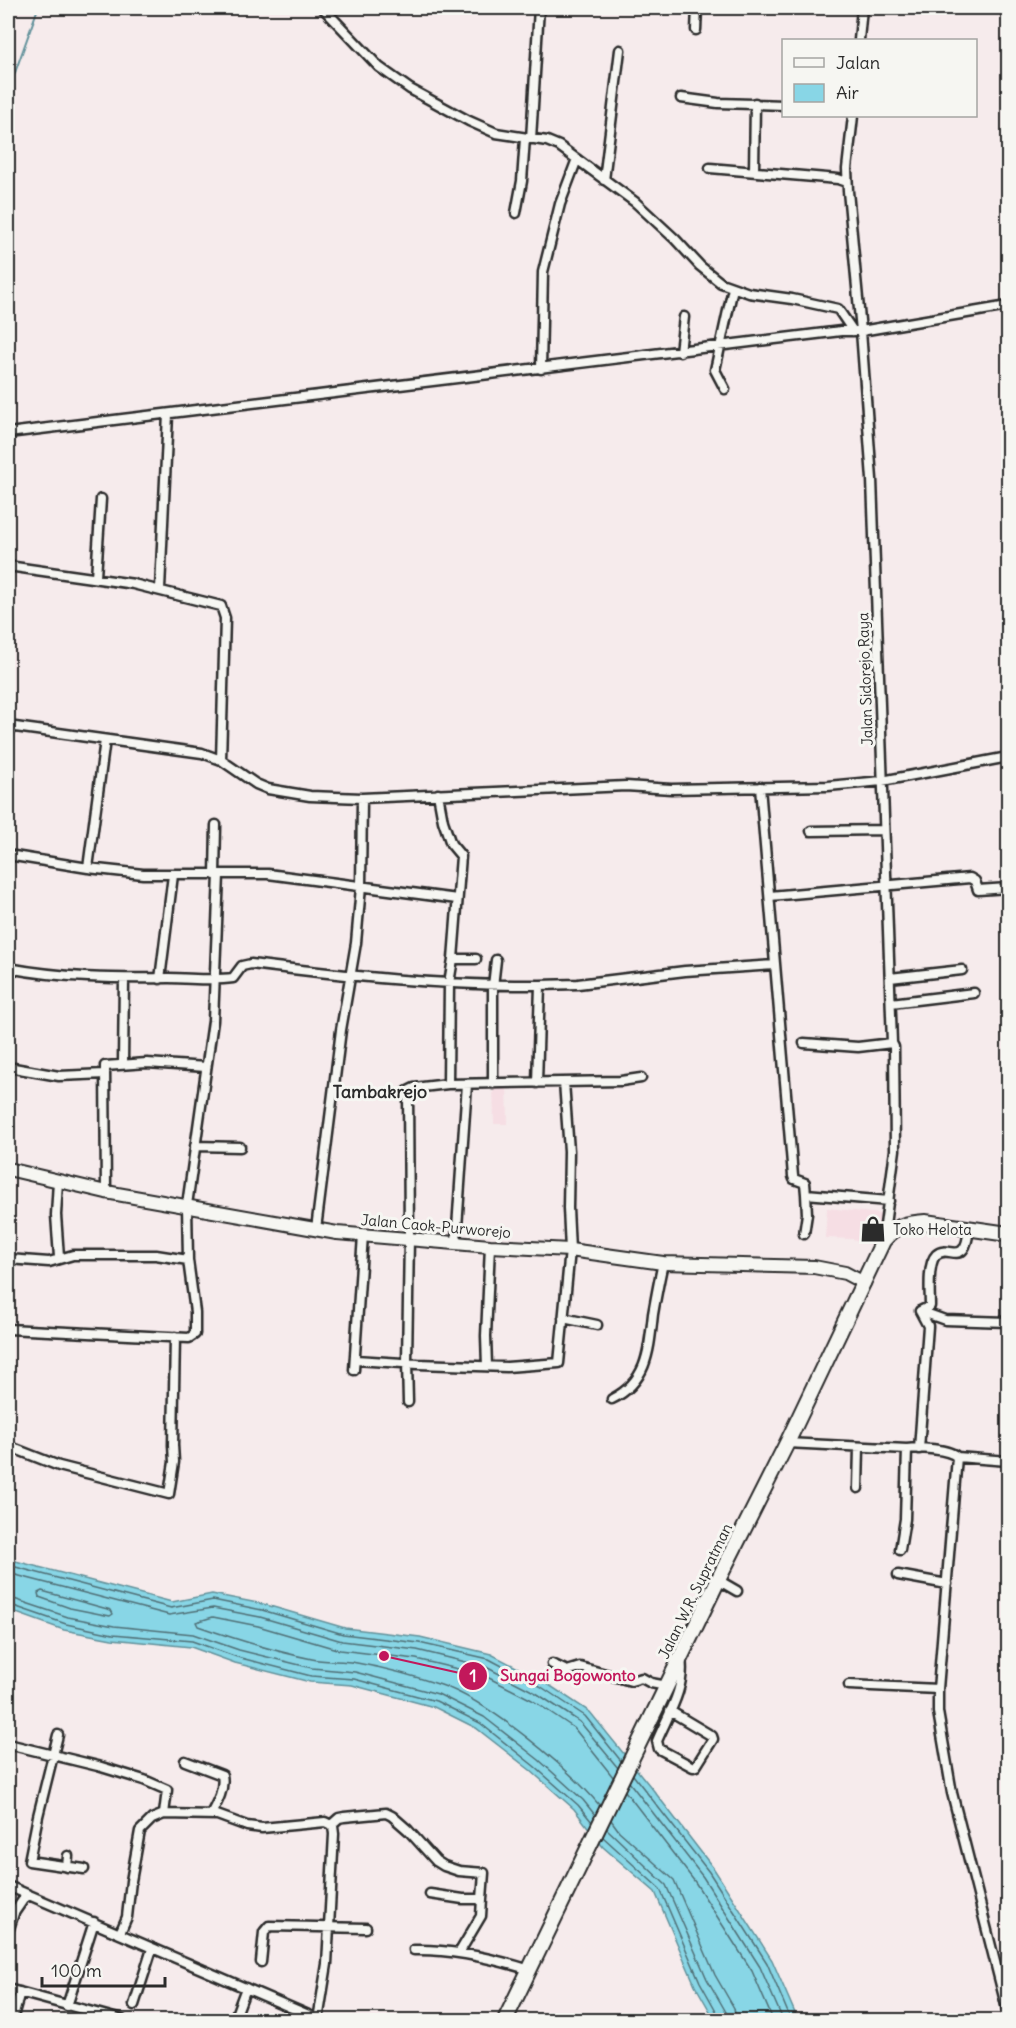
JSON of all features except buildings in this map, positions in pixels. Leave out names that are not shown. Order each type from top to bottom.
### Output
[{"type":"main road","points":[[883,1241],[895,1228],[925,1222],[1008,1234]]},
{"type":"main road","name":"Jalan W.R. Supratman","points":[[505,2020],[718,1580],[787,1443],[883,1241]]},
{"type":"street","points":[[323,8],[379,67],[393,78],[469,121],[496,132],[559,146],[635,202],[700,266],[721,283],[749,293],[792,298],[838,309],[857,331]]},
{"type":"street","points":[[516,213],[528,138],[539,8]]},
{"type":"street","points":[[696,30],[697,8]]},
{"type":"street","points":[[859,39],[862,8]]},
{"type":"street","points":[[604,180],[620,50]]},
{"type":"street","points":[[681,98],[718,103],[782,105]]},
{"type":"street","points":[[754,171],[755,103]]},
{"type":"street","name":"Jalan Sidorejo Raya","points":[[853,117],[847,182],[874,523],[882,781],[892,1043],[894,1047],[896,1144],[883,1241]]},
{"type":"street","points":[[541,369],[543,272],[560,204],[577,159]]},
{"type":"street","points":[[710,168],[838,179],[847,182]]},
{"type":"street","points":[[725,389],[715,370],[733,288]]},
{"type":"street","points":[[8,434],[857,331],[1008,306]]},
{"type":"street","points":[[680,352],[684,317]]},
{"type":"street","points":[[160,590],[168,414]]},
{"type":"street","points":[[96,577],[101,499]]},
{"type":"street","points":[[8,566],[96,577],[160,590],[221,606],[224,611],[221,760]]},
{"type":"street","points":[[8,726],[194,751],[221,760],[256,784],[274,791],[310,796],[362,798],[626,786],[670,789],[817,786],[882,781],[1008,757]]},
{"type":"street","points":[[88,868],[105,740]]},
{"type":"street","points":[[760,787],[793,1178],[805,1183],[807,1215],[804,1234]]},
{"type":"street","points":[[438,794],[443,821],[451,844],[461,856],[453,958],[448,983],[448,1084]]},
{"type":"street","points":[[316,1229],[341,1030],[356,943],[361,887],[362,798]]},
{"type":"street","points":[[8,1329],[192,1337],[196,1329],[188,1260],[187,1205],[212,1030],[217,875],[216,825]]},
{"type":"street","points":[[811,831],[884,830]]},
{"type":"street","points":[[8,855],[119,872],[173,875],[268,874],[457,899]]},
{"type":"street","points":[[160,979],[173,875]]},
{"type":"street","points":[[770,896],[970,878],[975,881],[978,890],[1008,888]]},
{"type":"street","points":[[453,958],[476,959]]},
{"type":"street","points":[[493,1084],[493,986],[496,960]]},
{"type":"street","points":[[8,968],[64,976],[124,979],[233,978],[242,966],[251,964],[310,972],[448,983],[540,986],[578,984],[685,971],[775,965]]},
{"type":"street","points":[[890,978],[962,970]]},
{"type":"street","points":[[123,1064],[124,979]]},
{"type":"street","points":[[537,1083],[540,986]]},
{"type":"street","points":[[891,1003],[974,993]]},
{"type":"street","points":[[804,1043],[858,1047],[892,1043]]},
{"type":"street","points":[[106,1191],[105,1066],[147,1063],[206,1067]]},
{"type":"street","points":[[8,1067],[59,1076],[105,1074]]},
{"type":"street","points":[[408,1402],[410,1238],[408,1091],[414,1088],[448,1084],[621,1082],[641,1078]]},
{"type":"street","points":[[356,1360],[507,1367],[559,1363],[570,1250],[569,1151],[564,1082]]},
{"type":"street","points":[[456,1242],[467,1084]]},
{"type":"street","points":[[195,1146],[240,1147]]},
{"type":"street","name":"Jalan Caok-Purworejo","points":[[8,1170],[106,1191],[316,1229],[490,1246],[570,1250],[663,1263],[814,1267],[845,1273],[864,1283]]},
{"type":"street","points":[[58,1181],[56,1215],[59,1257]]},
{"type":"street","points":[[806,1194],[889,1201]]},
{"type":"street","points":[[920,1311],[930,1306],[931,1268],[934,1257],[941,1253],[963,1250],[968,1244],[969,1228]]},
{"type":"street","points":[[354,1370],[363,1235]]},
{"type":"street","points":[[487,1366],[490,1246]]},
{"type":"street","points":[[8,1259],[49,1262],[59,1257],[73,1255],[156,1255],[188,1260]]},
{"type":"street","points":[[612,1399],[626,1390],[644,1368],[650,1349],[663,1263]]},
{"type":"street","points":[[920,1311],[945,1320],[1008,1322]]},
{"type":"street","points":[[919,1449],[928,1326],[920,1311]]},
{"type":"street","points":[[563,1318],[597,1325]]},
{"type":"street","points":[[8,1446],[59,1466],[170,1494],[174,1462],[175,1337]]},
{"type":"street","points":[[787,1443],[860,1448],[907,1449],[915,1447],[943,1450],[957,1457],[1008,1461]]},
{"type":"street","points":[[858,1488],[860,1448]]},
{"type":"street","points":[[900,1550],[905,1519],[907,1449]]},
{"type":"street","points":[[957,1457],[938,1689],[939,1723],[952,1793],[1008,2013]]},
{"type":"street","points":[[898,1575],[947,1584]]},
{"type":"street","points":[[718,1580],[737,1591]]},
{"type":"street","points":[[670,1711],[712,1736],[713,1739],[696,1766],[693,1767],[659,1749],[657,1745],[681,1679],[683,1671],[681,1657]]},
{"type":"street","points":[[552,1664],[567,1671],[581,1667],[631,1681],[642,1678],[651,1683],[667,1686]]},
{"type":"street","points":[[849,1685],[938,1689]]},
{"type":"street","points":[[58,1735],[29,1862],[84,1869]]},
{"type":"street","points":[[8,1744],[98,1766],[164,1788],[167,1793],[164,1814]]},
{"type":"street","points":[[185,1761],[222,1775],[218,1801],[210,1814]]},
{"type":"street","points":[[331,1825],[339,1818],[386,1813],[408,1830],[436,1861],[444,1866],[459,1871],[483,1872],[485,1878],[481,1916],[459,1953]]},
{"type":"street","points":[[8,1886],[319,2020],[327,1964],[334,1834],[331,1825],[325,1822],[262,1828],[247,1826],[221,1815],[210,1814],[164,1814],[152,1819],[140,1831],[127,1917],[120,1934]]},
{"type":"street","points":[[68,1867],[69,1856]]},
{"type":"street","points":[[8,1932],[14,1913],[27,1894]]},
{"type":"street","points":[[430,1894],[468,1900],[482,1899]]},
{"type":"street","points":[[67,2006],[94,1922]]},
{"type":"street","points":[[261,1962],[264,1932],[269,1926],[366,1928]]},
{"type":"street","points":[[134,2005],[152,1949]]},
{"type":"street","points":[[414,1950],[435,1950],[490,1958],[530,1970]]},
{"type":"street","points":[[234,2020],[246,1988]]},
{"type":"street","points":[[8,1989],[122,2020]]},
{"type":"street","points":[[12,2020],[20,1992]]},
{"type":"shaded area","points":[[493,1084],[507,1084],[508,1124],[494,1124]]},
{"type":"shaded area","points":[[827,1208],[881,1214],[874,1246],[853,1239],[825,1238]]},
{"type":"water","points":[[8,1559],[172,1602],[212,1594],[263,1604],[345,1628],[420,1637],[491,1654],[543,1681],[590,1712],[714,1869],[772,1960],[798,2020],[715,2020],[695,1985],[655,1892],[603,1847],[574,1809],[530,1770],[476,1728],[434,1707],[352,1685],[310,1682],[235,1663],[191,1647],[112,1639],[64,1630],[8,1610]]},
{"type":"waterway","points":[[8,146],[13,135],[15,116],[12,81],[38,8]]},
{"type":"place","name":"Toko Helota","points":[[873,1229]]},
{"type":"place","name":"Sungai Bogowonto","points":[[384,1656]]},
{"type":"district","name":"Tambakrejo","points":[[380,1091]]}]
